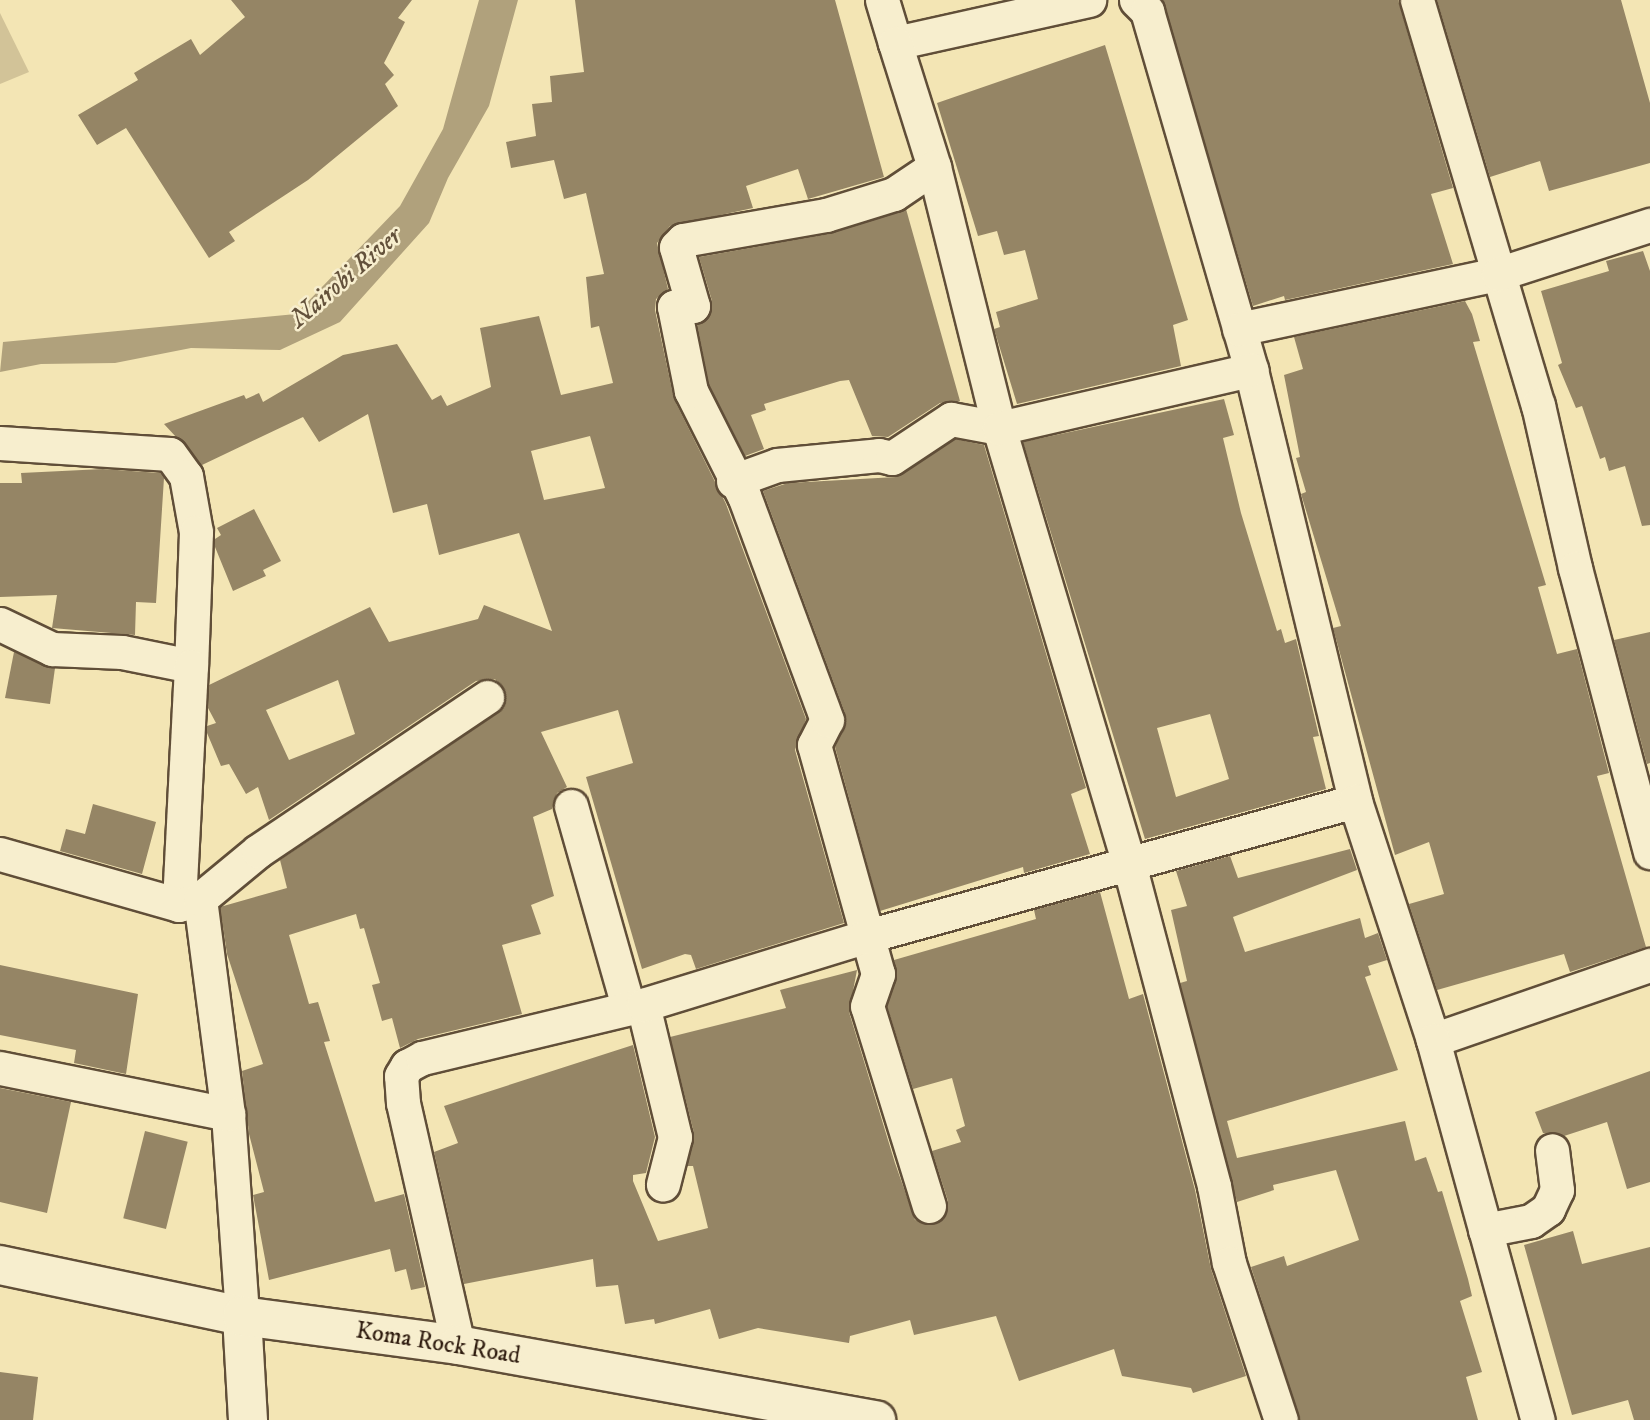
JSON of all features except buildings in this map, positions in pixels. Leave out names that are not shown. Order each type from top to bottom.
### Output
[{"type":"main road","name":"Koma Rock Road","points":[[0,1265],[242,1317],[458,1345],[876,1420]]},
{"type":"main road","points":[[242,1317],[248,1420]]},
{"type":"street","points":[[882,0],[934,167],[999,428],[1129,864],[1214,1186],[1229,1263],[1281,1420]]},
{"type":"street","points":[[895,43],[1088,0]]},
{"type":"street","points":[[1136,0],[1147,11],[1251,370],[1355,801],[1433,1040],[1538,1420]]},
{"type":"street","points":[[1417,0],[1538,405],[1575,568],[1650,852]]},
{"type":"street","points":[[929,1206],[867,1006],[877,974],[864,937],[814,745],[827,720],[762,540],[691,391],[674,307],[693,306],[676,247],[683,240],[849,208],[894,194],[934,167]]},
{"type":"street","points":[[1239,329],[1498,274],[1650,225]]},
{"type":"street","points":[[733,481],[777,464],[879,455],[892,458],[951,419],[999,428],[1251,370]]},
{"type":"street","points":[[0,443],[132,448],[170,454],[186,476],[196,532],[191,666],[189,902],[228,1114],[242,1317]]},
{"type":"street","points":[[0,624],[52,649],[122,652],[191,666]]},
{"type":"street","points":[[189,902],[258,851],[487,697]]},
{"type":"street","points":[[458,1345],[402,1103],[401,1076],[407,1066],[422,1059],[636,1005],[864,937],[1355,801]]},
{"type":"street","points":[[571,806],[676,1137],[663,1184]]},
{"type":"street","points":[[0,853],[189,902]]},
{"type":"street","points":[[1433,1040],[1650,965]]},
{"type":"street","points":[[0,1068],[228,1114]]},
{"type":"street","points":[[1485,1230],[1531,1221],[1548,1209],[1557,1190],[1552,1150]]},
{"type":"shaded area","points":[[0,13],[29,72],[0,84]]},
{"type":"water","name":"Nairobi River","points":[[479,0],[518,0],[489,106],[448,178],[429,223],[340,322],[280,350],[191,348],[115,363],[41,364],[0,372],[3,342],[296,314],[400,206],[443,129]]}]
